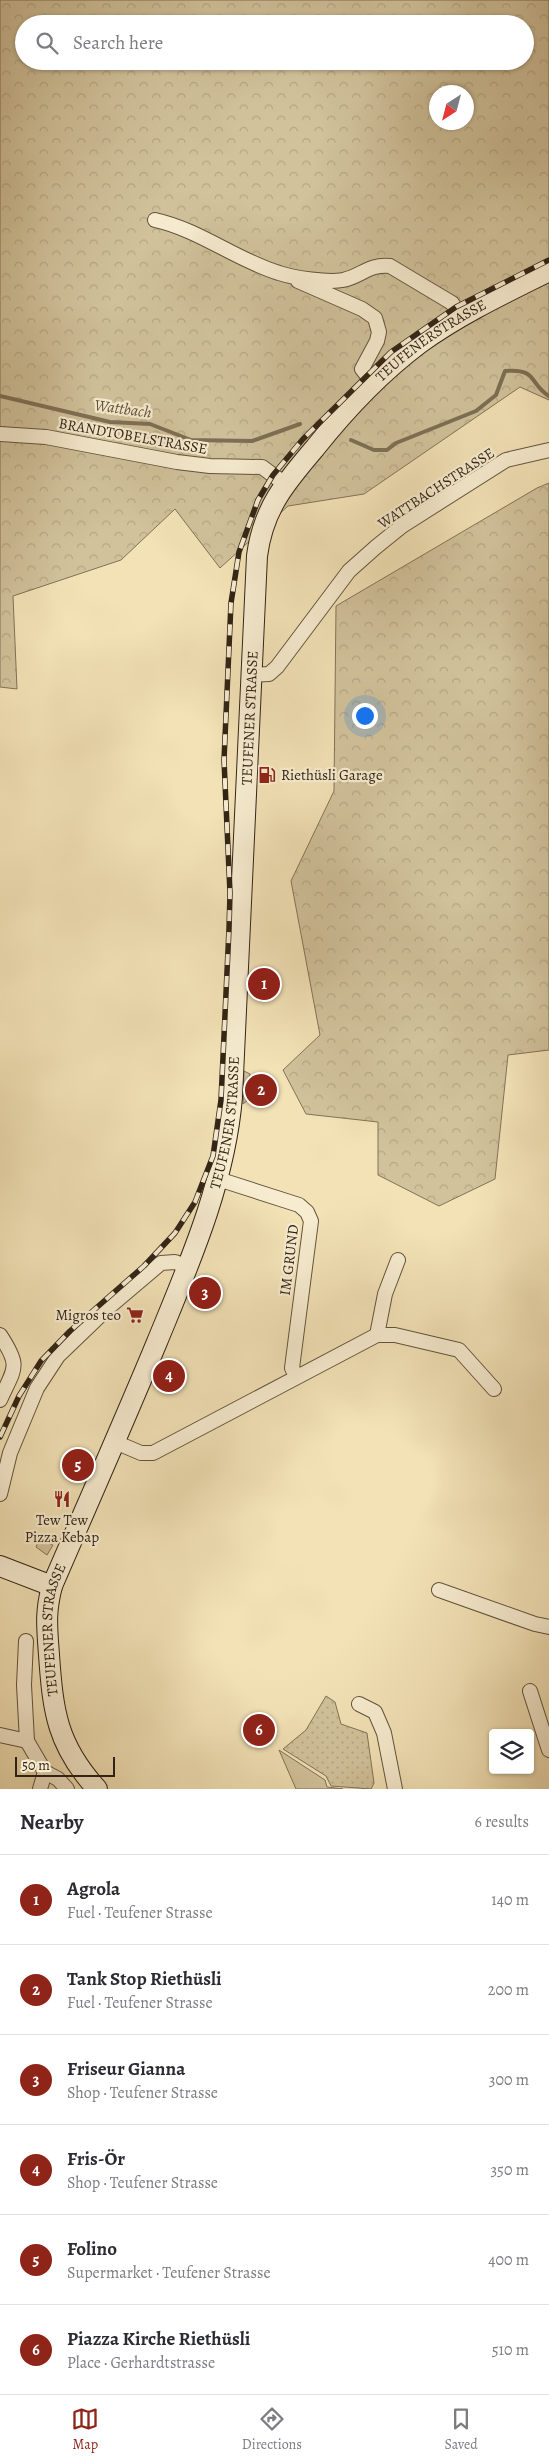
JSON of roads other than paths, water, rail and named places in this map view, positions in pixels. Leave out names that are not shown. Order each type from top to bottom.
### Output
[{"type":"main road","name":"TEUFENERSTRASSE","points":[[328,432],[373,383],[414,347],[461,316],[549,271]]},
{"type":"main road","name":"TEUFENER STRASSE","points":[[98,1789],[72,1758],[57,1720],[52,1695],[46,1621],[52,1586],[188,1267],[218,1179],[230,1127],[232,1097],[259,538],[268,512],[285,484],[328,432]]},
{"type":"main road","points":[[0,1566],[52,1586]]},
{"type":"street","points":[[155,220],[196,234],[362,309],[375,318],[378,332],[376,341],[362,369],[373,383]]},
{"type":"street","points":[[279,273],[331,281],[344,280],[378,265],[390,266],[452,303],[461,316]]},
{"type":"street","name":"BRANDTOBELSTRASSE","points":[[0,434],[46,437],[177,462],[210,466],[255,465],[267,469],[285,484]]},
{"type":"street","name":"WATTBACHSTRASSE","points":[[251,675],[269,674],[278,667],[349,571],[402,526],[506,460],[549,450]]},
{"type":"street","name":"IM GRUND","points":[[218,1179],[299,1205],[311,1221],[292,1368],[296,1376]]},
{"type":"street","points":[[377,1335],[385,1294],[398,1260]]},
{"type":"street","points":[[0,1494],[10,1453],[37,1388],[58,1356],[108,1308],[160,1263],[175,1262],[188,1267]]},
{"type":"street","points":[[0,1335],[14,1359],[14,1371],[0,1400]]},
{"type":"street","points":[[115,1442],[141,1453],[153,1453],[377,1335],[395,1335],[459,1350],[494,1390]]},
{"type":"street","points":[[439,1590],[535,1624],[549,1627]]},
{"type":"street","points":[[26,1641],[24,1685],[26,1741],[45,1772],[58,1779],[67,1789]]},
{"type":"street","points":[[530,1691],[549,1750]]},
{"type":"street","points":[[359,1704],[375,1712],[384,1733],[395,1789]]},
{"type":"street","points":[[0,1735],[26,1741]]},
{"type":"street","points":[[40,1789],[45,1772]]},
{"type":"waterway","name":"Wattbach","points":[[351,440],[374,450],[387,450],[396,443],[476,411],[496,395],[505,371],[528,374],[538,387],[549,396]]},
{"type":"waterway","name":"Wattbach","points":[[0,396],[110,422],[150,424],[191,440],[252,441],[300,424]]},
{"type":"railway","points":[[0,1437],[19,1396],[41,1361],[70,1331],[144,1266],[175,1233],[195,1202],[213,1156],[221,1100],[229,929],[230,893],[224,760],[231,603],[239,552],[258,500],[273,475],[303,439],[391,352],[456,307],[549,260]]},
{"type":"place","name":"Riethüsli Garage","points":[[267,775]]},
{"type":"place","name":"Agrola","points":[[264,984]]},
{"type":"place","name":"Tank Stop Riethüsli","points":[[261,1090]]},
{"type":"place","name":"Friseur Gianna","points":[[205,1293]]},
{"type":"place","name":"Migros teo","points":[[135,1315]]},
{"type":"place","name":"Fris-Ör","points":[[169,1376]]},
{"type":"place","name":"Folino","points":[[78,1465]]},
{"type":"place","name":"Tew Tew Pizza Kebap","points":[[62,1499]]},
{"type":"place","name":"Piazza Kirche Riethüsli","points":[[259,1730]]}]
